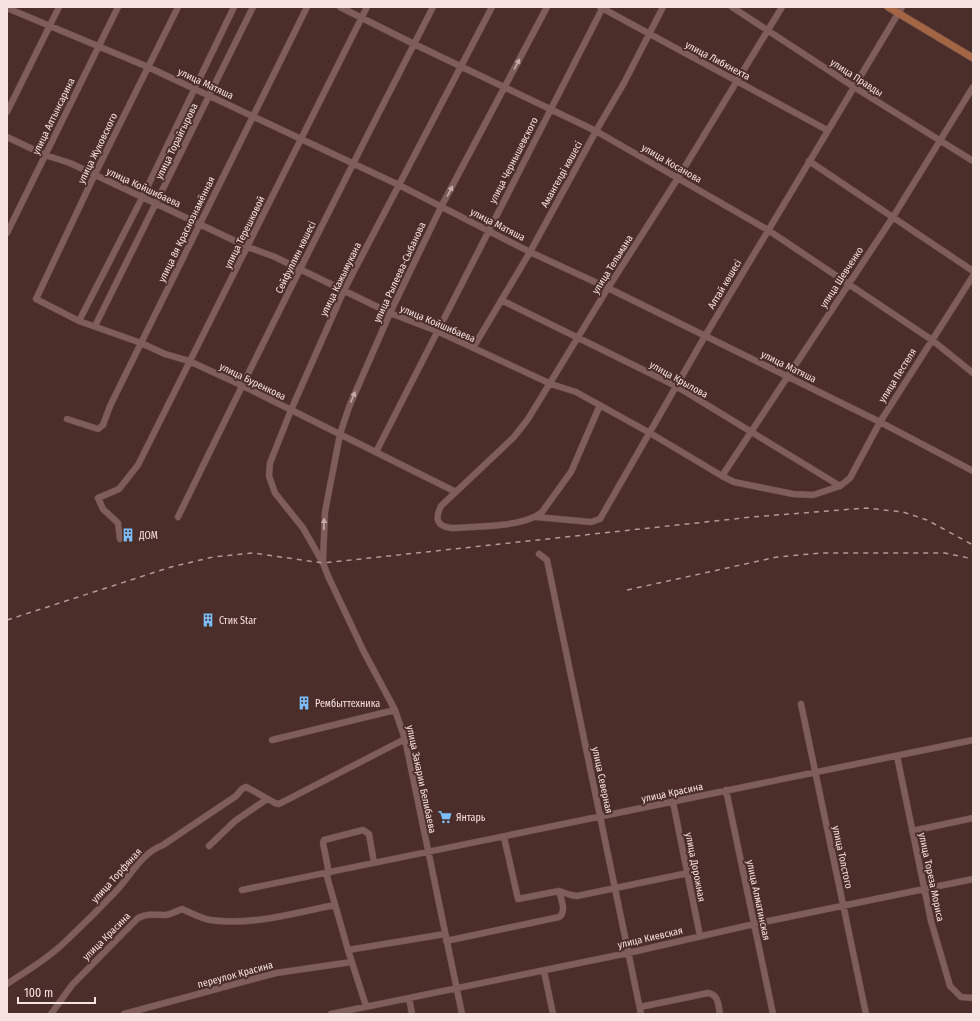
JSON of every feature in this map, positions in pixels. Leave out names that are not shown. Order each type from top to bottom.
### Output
[{"type":"main road","points":[[888,7],[900,10],[973,58]]},
{"type":"street","points":[[7,112],[59,7]]},
{"type":"street","name":"улица Алтынсарина","points":[[7,233],[118,7]]},
{"type":"street","name":"улица Жуковского","points":[[36,299],[95,174],[178,7]]},
{"type":"street","name":"улица Торайгырова","points":[[79,321],[142,198],[234,7]]},
{"type":"street","name":"улица Торайгырова","points":[[95,326],[253,7]]},
{"type":"street","name":"улица 8я Краснознамённая","points":[[66,419],[98,429],[103,425],[110,406],[306,7]]},
{"type":"street","name":"улица Косанова","points":[[340,7],[596,131],[768,230],[932,340],[973,374]]},
{"type":"street","name":"улица Терешковой","points":[[120,539],[118,523],[103,509],[98,498],[119,489],[138,465],[367,7]]},
{"type":"street","name":"Сейфуллин көшесі","points":[[178,517],[241,385],[352,163],[434,7]]},
{"type":"street","name":"улица Кажымукана","points":[[323,562],[303,528],[276,493],[269,476],[270,463],[290,410],[344,290],[492,7]]},
{"type":"street","name":"улица Рылеева-Сыбанова","points":[[323,562],[325,512],[340,434],[349,407],[390,313],[441,207],[547,7]]},
{"type":"street","name":"улица Либкнехта","points":[[602,7],[649,35],[827,130]]},
{"type":"street","name":"улица Чернышевского","points":[[376,452],[602,7]]},
{"type":"street","name":"Амангелді көшесі","points":[[473,348],[530,252],[596,131],[628,77],[663,7]]},
{"type":"street","name":"улица Правды","points":[[732,7],[940,142],[973,161]]},
{"type":"street","name":"улица Тельмана","points":[[437,514],[441,506],[514,437],[551,384],[608,288],[678,178],[782,7]]},
{"type":"street","name":"улица Матяша","points":[[7,8],[148,67],[399,185],[530,252],[608,288],[880,422],[973,471]]},
{"type":"street","name":"Алтай көшесі","points":[[437,514],[438,522],[445,528],[510,523],[536,517],[591,522],[600,519],[704,336],[900,10]]},
{"type":"street","name":"улица Шевченко","points":[[722,476],[893,217],[973,87]]},
{"type":"street","name":"улица Койшибаева","points":[[7,138],[45,155],[70,163],[95,174],[142,198],[157,203],[199,225],[248,247],[275,257],[390,313],[437,331],[551,384],[576,392],[650,432],[734,482],[793,494],[813,495],[840,486]]},
{"type":"street","points":[[809,161],[973,271]]},
{"type":"street","name":"улица Пестеля","points":[[840,486],[850,478],[880,422],[973,276]]},
{"type":"street","name":"улица Буренкова","points":[[36,299],[79,321],[141,343],[165,354],[189,361],[241,385],[456,492]]},
{"type":"street","name":"улица Крылова","points":[[501,300],[676,386],[840,486]]},
{"type":"street","points":[[536,517],[542,512],[570,472],[600,405]]},
{"type":"street","name":"улица Северная","points":[[539,554],[547,560],[641,1014]]},
{"type":"street","name":"улица Закарии Белибаева","points":[[323,562],[328,576],[364,652],[395,710],[405,739],[462,1014]]},
{"type":"street","name":"улица Толстого","points":[[801,704],[866,1014]]},
{"type":"street","points":[[272,740],[395,710]]},
{"type":"street","name":"улица Торфяная","points":[[7,984],[63,944],[107,900],[139,862],[155,848],[163,845],[236,796],[242,789],[246,787],[279,804],[405,739]]},
{"type":"street","name":"улица Красина","points":[[242,890],[973,740]]},
{"type":"street","name":"улица Тореза Мориса","points":[[897,756],[934,936],[950,986],[961,997],[973,998]]},
{"type":"street","name":"улица Алматинская","points":[[726,790],[773,1014]]},
{"type":"street","points":[[210,846],[235,821],[267,799]]},
{"type":"street","name":"улица Дорожная","points":[[673,802],[700,936]]},
{"type":"street","points":[[912,831],[973,818]]},
{"type":"street","points":[[366,1006],[334,905],[327,873],[323,843],[324,840],[363,830],[369,834],[374,864]]},
{"type":"street","points":[[504,837],[518,899],[559,891],[577,896],[688,873]]},
{"type":"street","name":"улица Киевская","points":[[331,1014],[544,971],[754,924],[973,879]]},
{"type":"street","points":[[348,950],[446,937],[559,917],[562,915],[563,911],[559,891]]},
{"type":"street","name":"улица Красина","points":[[51,1014],[72,985],[138,918],[144,915],[168,915],[182,909],[210,920],[262,920],[334,905]]},
{"type":"street","name":"переулок Красина","points":[[124,1014],[276,973],[352,962]]},
{"type":"street","points":[[544,971],[553,1014]]},
{"type":"street","points":[[640,1007],[708,993],[717,997],[720,1014]]},
{"type":"street","points":[[409,998],[412,1014]]},
{"type":"railway","points":[[7,620],[171,567],[213,557],[253,553],[323,563],[752,517],[866,508],[903,512],[927,520],[973,545]]},
{"type":"railway","points":[[627,590],[777,557],[821,553],[945,553],[973,559]]},
{"type":"place","name":"ДОМ","points":[[128,535]]},
{"type":"place","name":"Стик Star","points":[[208,620]]},
{"type":"place","name":"Рембыттехника","points":[[304,703]]},
{"type":"place","name":"Янтарь","points":[[445,817]]}]
